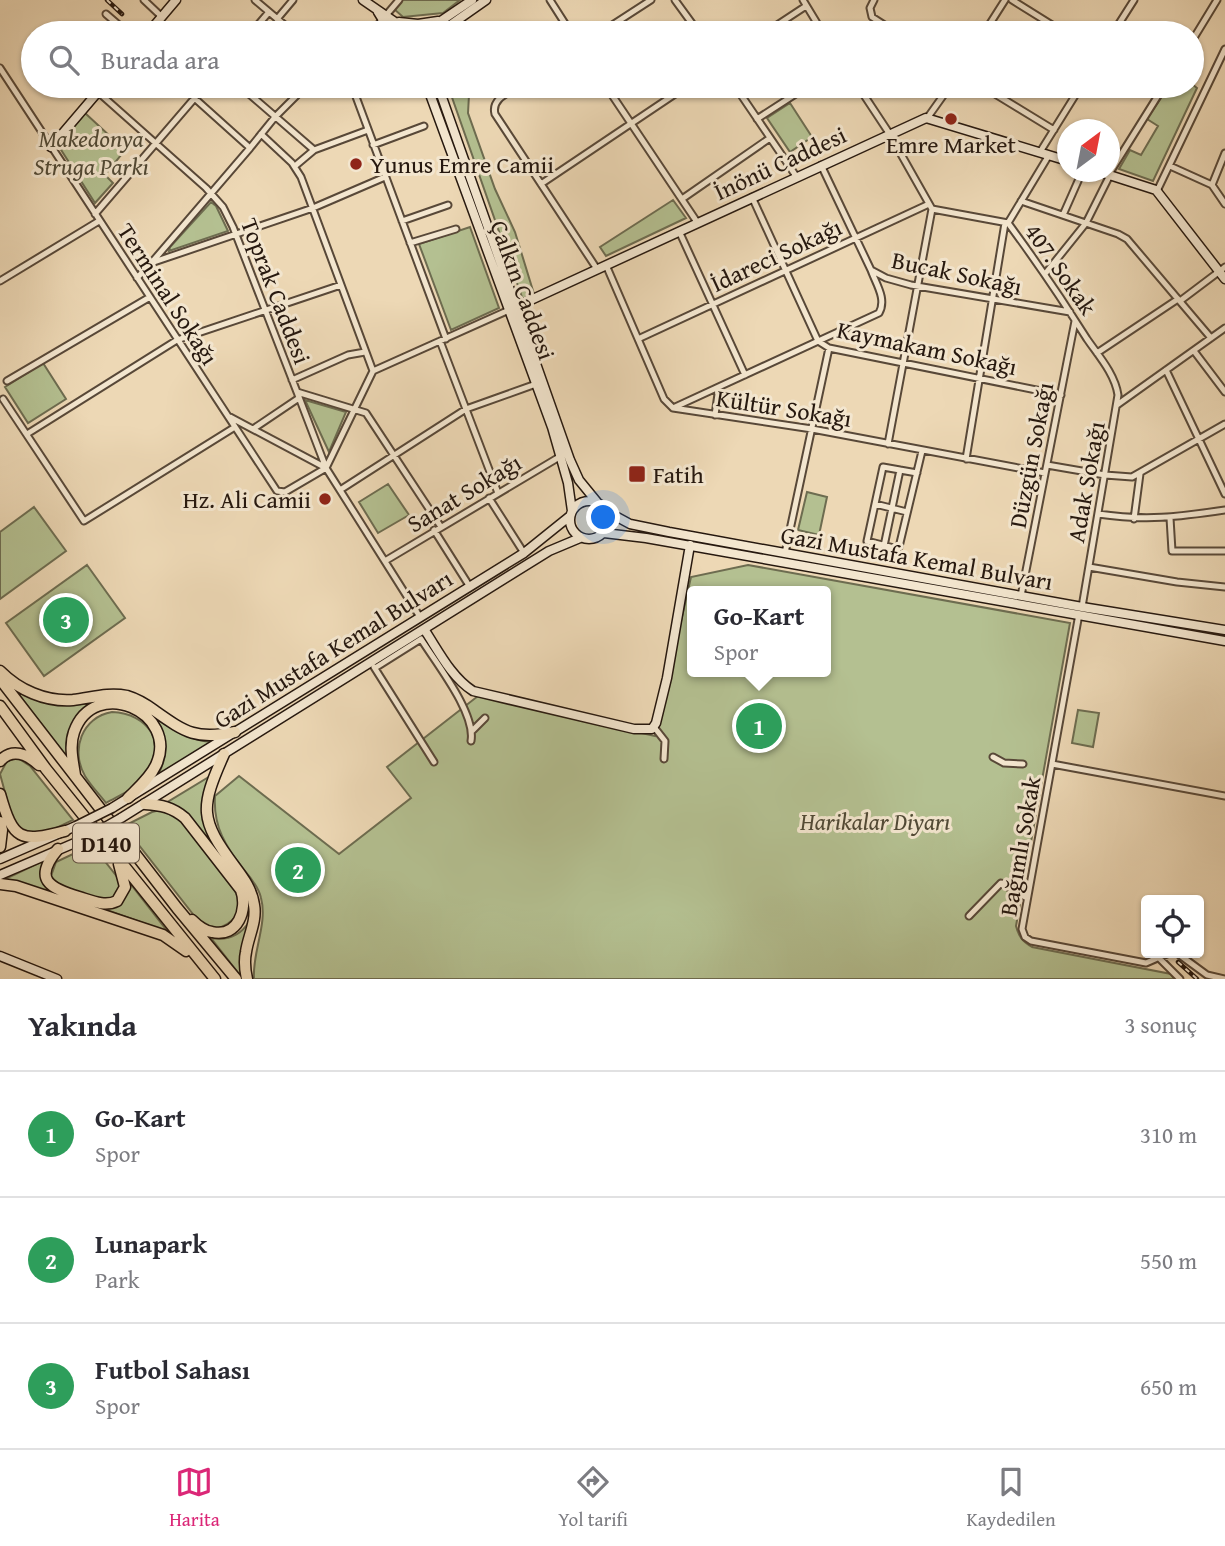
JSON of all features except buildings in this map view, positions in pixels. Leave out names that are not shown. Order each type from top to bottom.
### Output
[{"type":"highway","points":[[0,671],[14,684],[45,698],[72,700],[118,695],[139,701],[185,730],[201,736],[212,737],[235,732]]},
{"type":"highway","name":"D140","points":[[0,679],[177,908],[236,979]]},
{"type":"highway","points":[[75,776],[71,751],[73,733],[80,721],[89,711],[101,705],[129,705],[148,718],[155,727],[160,746],[157,763],[149,776],[128,798]]},
{"type":"highway","name":"D140","points":[[0,706],[215,979]]},
{"type":"highway","points":[[0,761],[8,754],[20,754],[34,761],[60,785]]},
{"type":"highway","points":[[223,754],[208,793],[206,815],[217,843],[253,895],[255,909],[246,950],[247,979]]},
{"type":"highway","points":[[0,794],[11,826],[24,837],[33,838],[65,831]]},
{"type":"highway","points":[[145,804],[177,810],[244,897],[243,914],[239,922],[226,931],[216,933],[200,926],[177,908]]},
{"type":"highway","points":[[0,822],[0,847]]},
{"type":"highway","points":[[58,849],[46,866],[49,884],[58,891],[102,904],[117,901],[125,887],[121,869],[112,851]]},
{"type":"highway","points":[[0,884],[16,886],[163,935],[202,964]]},
{"type":"main road","points":[[158,21],[176,0]]},
{"type":"main road","points":[[363,0],[386,21]]},
{"type":"main road","points":[[441,21],[471,0]]},
{"type":"main road","points":[[455,21],[486,0]]},
{"type":"main road","points":[[382,16],[395,21]]},
{"type":"main road","points":[[51,147],[92,98]]},
{"type":"main road","name":"Çalkın Caddesi","points":[[432,98],[570,460],[579,480],[597,502]]},
{"type":"main road","name":"Çalkın Caddesi","points":[[442,98],[561,456],[571,514]]},
{"type":"main road","points":[[928,117],[1057,158]]},
{"type":"main road","name":"İnönü Caddesi","points":[[513,308],[928,117]]},
{"type":"main road","points":[[1120,178],[1157,191],[1223,272]]},
{"type":"main road","points":[[585,501],[597,502],[606,511],[608,522],[604,533],[593,539],[580,538],[571,528],[571,514],[585,501]]},
{"type":"main road","name":"Gazi Mustafa Kemal Bulvarı","points":[[606,511],[630,524],[1021,596],[1225,640]]},
{"type":"main road","name":"Gazi Mustafa Kemal Bulvarı","points":[[0,859],[112,808],[524,554],[571,514]]},
{"type":"main road","name":"Gazi Mustafa Kemal Bulvarı","points":[[604,533],[1081,611],[1225,630]]},
{"type":"main road","name":"Gazi Mustafa Kemal Bulvarı","points":[[0,875],[83,839],[121,818],[373,665],[424,629],[549,551],[580,538]]},
{"type":"main road","points":[[424,629],[452,671],[463,685],[472,691],[645,730],[654,727],[667,678],[690,545]]},
{"type":"main road","points":[[0,956],[57,979]]},
{"type":"street","points":[[144,0],[162,17]]},
{"type":"street","points":[[254,0],[279,21]]},
{"type":"street","points":[[277,19],[293,0]]},
{"type":"street","points":[[379,21],[399,0]]},
{"type":"street","points":[[550,0],[564,21]]},
{"type":"street","points":[[619,21],[651,0]]},
{"type":"street","points":[[675,0],[690,21]]},
{"type":"street","points":[[874,0],[870,11],[878,21]]},
{"type":"street","points":[[992,21],[1005,0]]},
{"type":"street","points":[[1012,0],[1046,21]]},
{"type":"street","points":[[1121,21],[1134,0]]},
{"type":"street","points":[[1204,21],[1217,0]]},
{"type":"street","points":[[781,21],[804,3],[815,21]]},
{"type":"street","points":[[261,21],[269,12]]},
{"type":"street","points":[[106,14],[114,21]]},
{"type":"street","points":[[1204,94],[1225,49]]},
{"type":"street","name":"Terminal Sokağı","points":[[0,68],[277,491],[281,493],[326,468]]},
{"type":"street","name":"Toprak Caddesi","points":[[109,98],[212,194],[226,211],[298,395],[355,408],[370,417],[441,527]]},
{"type":"street","points":[[95,214],[195,98],[250,148]]},
{"type":"street","points":[[254,98],[314,150]]},
{"type":"street","points":[[137,278],[294,98]]},
{"type":"street","points":[[356,98],[498,493]]},
{"type":"street","points":[[501,98],[494,105],[495,114],[541,184],[602,267],[638,339],[664,401],[673,408],[880,312],[882,298],[870,270]]},
{"type":"street","points":[[614,98],[697,222]]},
{"type":"street","points":[[541,184],[669,98]]},
{"type":"street","points":[[743,98],[796,176]]},
{"type":"street","points":[[757,119],[789,98]]},
{"type":"street","points":[[866,98],[931,206],[888,444]]},
{"type":"street","points":[[928,117],[941,98]]},
{"type":"street","points":[[1002,98],[1054,130]]},
{"type":"street","points":[[1040,152],[1074,98]]},
{"type":"street","points":[[1120,158],[1156,98]]},
{"type":"street","points":[[1157,191],[1202,98]]},
{"type":"street","points":[[373,145],[424,126]]},
{"type":"street","points":[[295,166],[314,150],[368,130]]},
{"type":"street","points":[[261,134],[295,166],[373,371]]},
{"type":"street","points":[[682,200],[770,138]]},
{"type":"street","points":[[1212,185],[1225,153]]},
{"type":"street","name":"407. Sokak","points":[[1049,155],[1006,223],[1045,274],[1116,384],[1117,405]]},
{"type":"street","name":"Bucak Sokağı","points":[[821,164],[870,270],[886,278],[918,286],[1070,312]]},
{"type":"street","points":[[1170,166],[1212,185],[1225,204]]},
{"type":"street","points":[[151,263],[313,208],[385,177]]},
{"type":"street","points":[[1063,215],[1078,182]]},
{"type":"street","points":[[1045,274],[1086,223],[1106,182]]},
{"type":"street","name":"Kaymakam Sokağı","points":[[752,197],[818,341],[829,348],[1061,394]]},
{"type":"street","points":[[1021,201],[1118,233],[1130,241],[1211,338]]},
{"type":"street","points":[[402,221],[448,205]]},
{"type":"street","points":[[931,206],[1006,223],[966,459]]},
{"type":"street","name":"İdareci Sokağı","points":[[638,339],[931,206]]},
{"type":"street","points":[[0,281],[99,221]]},
{"type":"street","points":[[410,243],[456,229]]},
{"type":"street","points":[[679,231],[745,375]]},
{"type":"street","points":[[1097,354],[1223,272]]},
{"type":"street","points":[[27,434],[177,340],[341,285]]},
{"type":"street","points":[[7,381],[150,297]]},
{"type":"street","points":[[326,468],[373,371],[513,308]]},
{"type":"street","name":"Düzgün Sokağı","points":[[1021,596],[1076,321]]},
{"type":"street","points":[[1117,405],[1225,328]]},
{"type":"street","points":[[785,553],[829,348]]},
{"type":"street","points":[[1194,351],[1225,392]]},
{"type":"street","points":[[292,380],[348,355],[365,352]]},
{"type":"street","points":[[1166,370],[1225,494]]},
{"type":"street","points":[[340,490],[466,409],[536,384]]},
{"type":"street","points":[[715,415],[719,387]]},
{"type":"street","points":[[253,429],[298,395],[326,468],[420,617]]},
{"type":"street","points":[[3,400],[84,521],[235,427]]},
{"type":"street","name":"Adak Sokağı","points":[[1081,611],[1117,405]]},
{"type":"street","name":"Kültür Sokağı","points":[[673,408],[812,429],[1045,473]]},
{"type":"street","points":[[227,416],[326,468]]},
{"type":"street","points":[[1047,465],[1129,477],[1140,474],[1225,424]]},
{"type":"street","points":[[917,472],[883,467],[867,541],[899,547],[907,512],[917,472],[922,451]]},
{"type":"street","name":"Sanat Sokağı","points":[[385,561],[561,456]]},
{"type":"street","points":[[884,546],[900,470]]},
{"type":"street","points":[[1134,519],[1140,474]]},
{"type":"street","points":[[489,498],[524,554]]},
{"type":"street","points":[[875,503],[907,512]]},
{"type":"street","points":[[1098,514],[1134,519],[1170,518],[1225,510]]},
{"type":"street","points":[[1170,518],[1172,551],[1225,551]]},
{"type":"street","points":[[434,530],[470,587]]},
{"type":"street","points":[[1089,567],[1225,587]]},
{"type":"street","name":"Bağımlı Sokak","points":[[1081,611],[1022,929],[1025,937],[1031,941],[1146,963],[1156,958]]},
{"type":"street","points":[[434,762],[373,665],[421,639],[466,712],[472,731],[471,741]]},
{"type":"street","points":[[472,731],[485,718]]},
{"type":"street","points":[[654,727],[665,741],[664,759]]},
{"type":"street","points":[[993,757],[1004,763],[1023,764]]},
{"type":"street","points":[[1052,764],[1225,796]]},
{"type":"street","points":[[969,916],[1001,883],[1027,898]]},
{"type":"street","points":[[1159,958],[1180,979]]},
{"type":"street","points":[[1184,958],[1207,975],[1225,979]]},
{"type":"green space","points":[[402,0],[460,0],[443,13],[403,17],[394,9]]},
{"type":"green space","points":[[452,98],[469,98],[468,113],[495,189],[515,232],[534,294],[523,300]]},
{"type":"green space","points":[[1161,98],[1192,98],[1153,181],[1120,169],[1130,150],[1141,155],[1158,126],[1147,119]]},
{"type":"green space","points":[[790,103],[812,137],[790,152],[767,118]]},
{"type":"green space","name":"Makedonya Struga Parkı","points":[[85,113],[125,150],[105,175],[113,183],[95,203],[58,145]]},
{"type":"green space","points":[[673,200],[686,218],[606,256],[600,247]]},
{"type":"green space","points":[[211,202],[216,206],[228,231],[169,251],[170,247]]},
{"type":"green space","points":[[470,227],[499,308],[451,330],[419,244]]},
{"type":"green space","points":[[43,363],[66,399],[28,423],[5,387]]},
{"type":"green space","points":[[305,400],[346,412],[329,452]]},
{"type":"green space","points":[[388,484],[409,515],[378,533],[359,502]]},
{"type":"green space","points":[[807,492],[827,497],[819,535],[798,530]]},
{"type":"green space","points":[[34,507],[66,551],[0,599],[0,532]]},
{"type":"green space","points":[[87,565],[125,618],[44,676],[6,623]]},
{"type":"green space","name":"Harikalar Diyarı","points":[[748,565],[1070,623],[1016,926],[1018,933],[1032,947],[1171,974],[1174,979],[254,979],[263,918],[261,898],[222,836],[215,807],[215,796],[239,776],[339,854],[411,798],[387,767],[478,696],[655,736],[687,595],[687,677],[831,677],[831,586],[689,586],[691,577]]},
{"type":"green space","points":[[16,691],[42,701],[64,704],[115,700],[81,718],[70,761]]},
{"type":"green space","points":[[143,710],[185,735],[213,742],[157,777],[165,757],[165,740],[157,725]]},
{"type":"green space","points":[[1078,710],[1099,713],[1093,747],[1072,743]]},
{"type":"green space","points":[[112,712],[136,718],[145,725],[152,733],[156,753],[153,764],[138,785],[106,803],[85,776],[79,746],[86,728],[93,720]]},
{"type":"green space","points":[[18,758],[30,766],[73,820],[44,834],[25,832],[13,822],[0,774],[7,761]]},
{"type":"green space","points":[[212,775],[203,817],[214,846],[187,813],[166,803]]},
{"type":"green space","points":[[160,810],[179,818],[235,891],[239,910],[228,924],[215,929],[196,918],[124,826]]},
{"type":"green space","points":[[92,845],[118,878],[120,888],[112,899],[105,900],[75,892],[61,886],[51,876],[56,862]]},
{"type":"green space","points":[[43,861],[44,880],[56,894],[3,880]]},
{"type":"green space","points":[[129,882],[168,932],[90,904],[107,907],[128,888]]},
{"type":"green space","points":[[249,922],[243,979],[211,938],[233,936],[242,931]]},
{"type":"railway","points":[[107,0],[122,14]]},
{"type":"railway","points":[[1178,962],[1197,979]]},
{"type":"place","name":"Emre Market","points":[[951,119]]},
{"type":"place","name":"Yunus Emre Camii","points":[[356,164]]},
{"type":"place","name":"Fatih","points":[[637,474]]},
{"type":"place","name":"Hz. Ali Camii","points":[[325,499]]},
{"type":"place","name":"Futbol Sahası","points":[[66,620]]},
{"type":"place","name":"Go-Kart","points":[[759,726]]},
{"type":"place","name":"Lunapark","points":[[298,870]]}]
